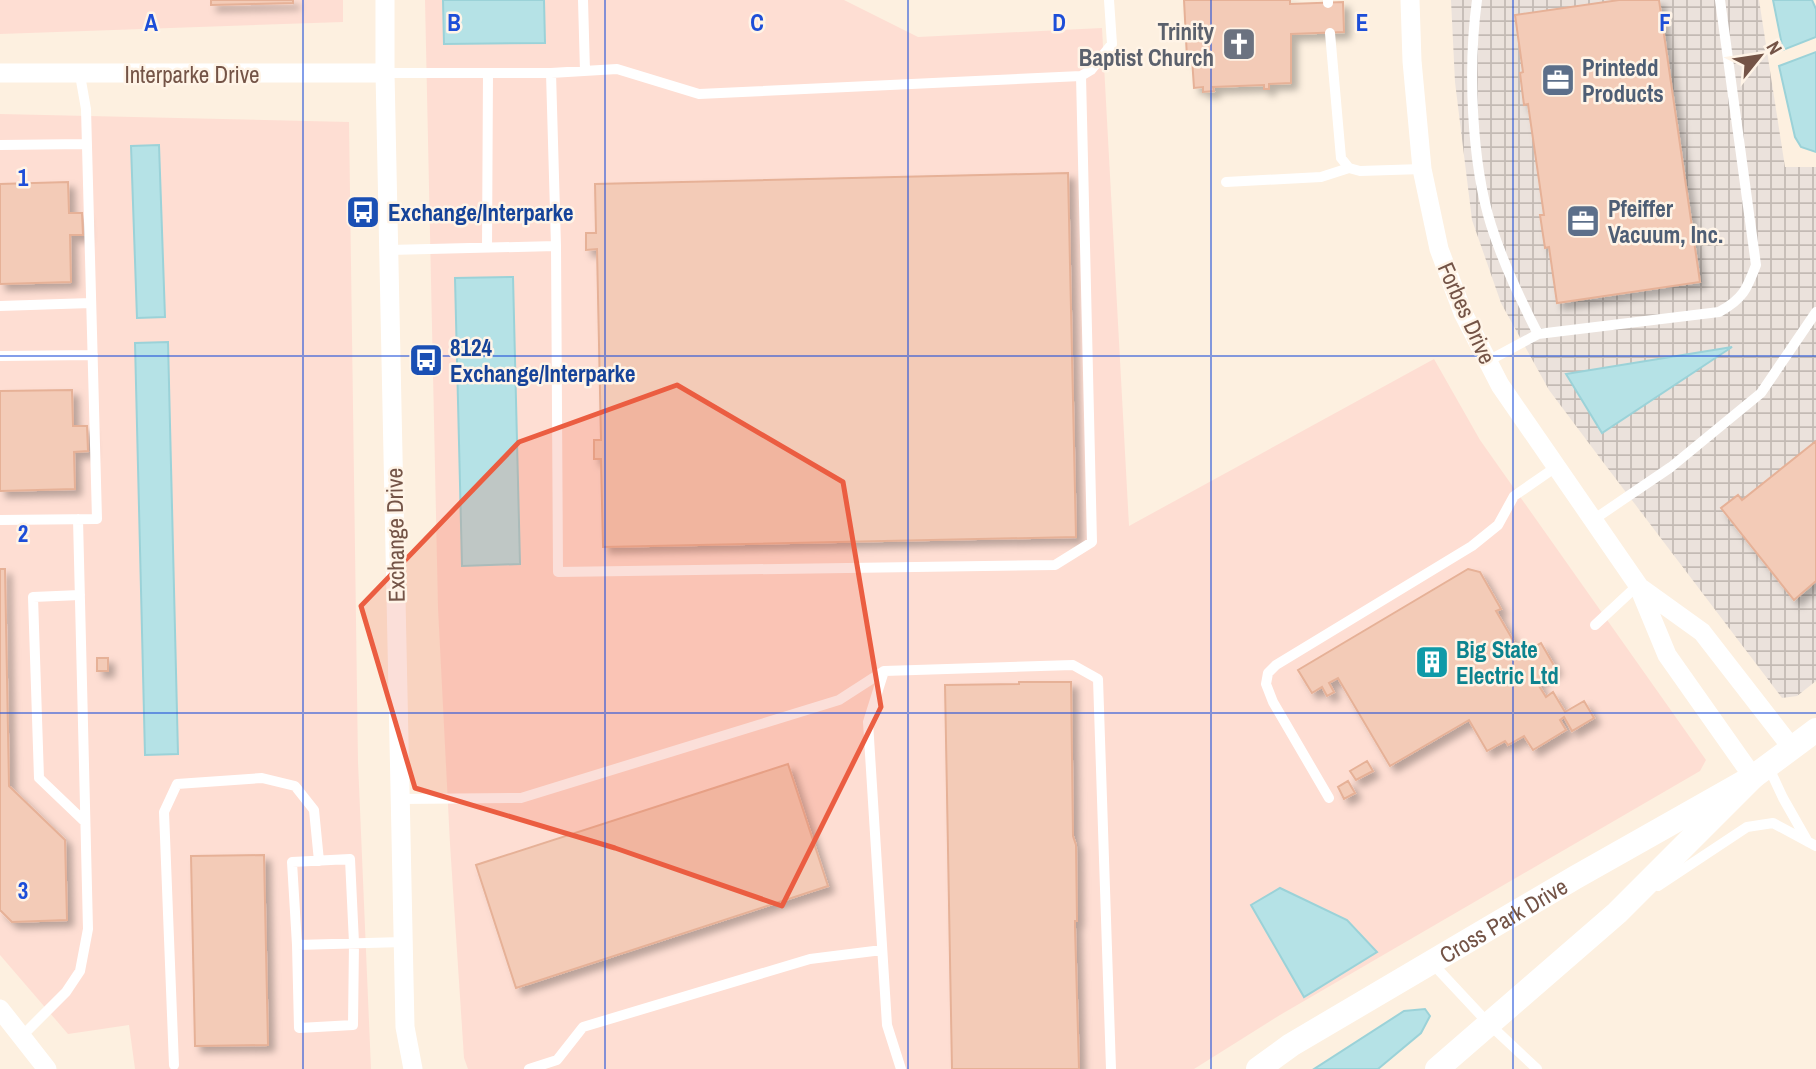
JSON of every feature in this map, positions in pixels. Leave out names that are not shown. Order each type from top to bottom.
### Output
[{"type":"street","name":"Exchange Drive","points":[[385,0],[384,73],[405,1027],[413,1069]]},
{"type":"street","name":"Forbes Drive","points":[[1410,0],[1412,61],[1422,169],[1439,249],[1463,313],[1500,385],[1638,585],[1667,655],[1761,771]]},
{"type":"street","name":"Interparke Drive","points":[[0,73],[384,73]]},
{"type":"street","name":"Forbes Drive","points":[[1638,585],[1702,632],[1792,748]]},
{"type":"street","name":"Cross Park Drive","points":[[1258,1069],[1291,1045],[1431,962],[1761,771],[1816,730]]},
{"type":"street","name":"Cross Park Drive","points":[[1437,1069],[1617,913],[1761,771]]},
{"type":"street","points":[[0,1009],[47,1069]]},
{"type":"lane","points":[[583,0],[585,71]]},
{"type":"lane","points":[[384,73],[551,73],[617,69],[699,94],[1081,76],[1091,70],[1112,44],[1109,0]]},
{"type":"lane","points":[[1478,0],[1472,64],[1480,174],[1490,223],[1518,296],[1538,334]]},
{"type":"lane","points":[[1488,361],[1538,334],[1719,312],[1738,302],[1749,285],[1756,265],[1720,0]]},
{"type":"lane","points":[[1330,33],[1339,148],[1341,158],[1349,168]]},
{"type":"lane","points":[[487,247],[488,72]]},
{"type":"lane","points":[[551,73],[556,246],[558,572],[1055,565],[1092,542],[1081,76]]},
{"type":"lane","points":[[0,520],[97,519],[86,109],[80,75]]},
{"type":"lane","points":[[0,145],[87,144]]},
{"type":"lane","points":[[1226,182],[1321,177],[1349,168],[1360,171],[1422,169]]},
{"type":"lane","points":[[389,250],[556,246]]},
{"type":"lane","points":[[0,306],[91,303]]},
{"type":"lane","points":[[1593,520],[1671,467],[1761,393],[1816,312]]},
{"type":"lane","points":[[0,356],[93,355]]},
{"type":"lane","points":[[1329,798],[1273,702],[1266,684],[1268,673],[1276,665],[1472,546],[1498,524],[1514,496],[1556,467]]},
{"type":"lane","points":[[23,1035],[66,992],[80,971],[88,929],[78,519]]},
{"type":"lane","points":[[1595,625],[1638,585]]},
{"type":"lane","points":[[80,595],[33,597],[39,778],[85,822]]},
{"type":"lane","points":[[400,799],[521,799],[839,700],[884,671],[1073,665],[1098,679],[1111,1069]]},
{"type":"lane","points":[[884,671],[868,722],[887,1025],[901,1069]]},
{"type":"lane","points":[[1761,771],[1783,798],[1812,844]]},
{"type":"lane","points":[[174,1065],[164,812],[177,784],[262,778],[295,786],[314,810],[319,860]]},
{"type":"lane","points":[[1617,913],[1747,827],[1773,823],[1812,844]]},
{"type":"lane","points":[[350,859],[354,943],[353,1025],[299,1028],[292,862],[319,860],[350,859]]},
{"type":"lane","points":[[297,945],[403,942]]},
{"type":"lane","points":[[529,1069],[557,1060],[583,1027],[810,959],[882,950]]},
{"type":"lane","points":[[1431,962],[1489,1024],[1537,1069]]},
{"type":"highlighted area","points":[[677,385],[843,482],[881,707],[782,906],[615,848],[415,788],[361,606],[519,442]]},
{"type":"shaded area","points":[[0,0],[343,0],[343,22],[0,34]]},
{"type":"shaded area","points":[[425,0],[844,0],[918,37],[1102,28],[1129,526],[1434,359],[1480,440],[1706,760],[1700,771],[1280,1015],[1194,1069],[468,1069],[464,1058],[450,844],[438,608]]},
{"type":"shaded area","points":[[1451,0],[1759,0],[1785,167],[1816,167],[1816,681],[1797,696],[1782,698],[1600,458],[1549,390],[1501,303],[1472,220],[1455,82]]},
{"type":"shaded area","points":[[0,114],[349,122],[358,762],[371,1069],[135,1069],[129,1025],[68,1034],[0,955]]},
{"type":"water","points":[[443,0],[544,0],[545,43],[444,44]]},
{"type":"water","points":[[1773,0],[1812,0],[1816,9],[1816,37],[1783,50]]},
{"type":"water","points":[[1816,52],[1816,152],[1801,147],[1795,137],[1779,66]]},
{"type":"water","points":[[159,145],[165,317],[137,318],[131,146]]},
{"type":"water","points":[[513,277],[520,564],[462,566],[455,278]]},
{"type":"water","points":[[168,342],[178,754],[145,755],[135,343]]},
{"type":"water","points":[[1732,347],[1602,433],[1566,374]]},
{"type":"water","points":[[1280,888],[1347,920],[1377,952],[1304,997],[1251,905]]},
{"type":"water","points":[[1425,1009],[1430,1016],[1421,1033],[1378,1069],[1314,1069],[1404,1011]]},
{"type":"building","points":[[211,0],[293,0],[293,3],[211,5]]},
{"type":"building","name":"Trinity Baptist Church","points":[[1184,0],[1290,0],[1290,4],[1343,2],[1344,32],[1291,34],[1291,83],[1269,84],[1269,89],[1264,89],[1264,85],[1213,87],[1214,91],[1203,92],[1203,87],[1194,88],[1192,58],[1187,58]]},
{"type":"building","points":[[1619,0],[1659,0],[1700,282],[1557,303],[1549,247],[1545,248],[1540,215],[1544,215],[1528,104],[1524,105],[1520,73],[1523,72],[1515,15]]},
{"type":"building","points":[[1068,173],[1076,537],[603,547],[601,459],[594,459],[594,440],[601,440],[597,249],[586,250],[586,233],[596,233],[595,184]]},
{"type":"building","points":[[68,182],[69,213],[82,213],[83,235],[70,235],[71,282],[0,284],[0,184]]},
{"type":"building","points":[[72,390],[73,426],[87,426],[88,451],[74,452],[75,489],[0,491],[0,391]]},
{"type":"building","points":[[1816,441],[1816,581],[1794,600],[1721,508],[1738,495],[1742,500]]},
{"type":"building","points":[[0,569],[5,569],[9,786],[65,840],[67,920],[12,922],[0,910]]},
{"type":"building","name":"Big State Electric Ltd","points":[[1468,569],[1480,572],[1501,609],[1496,611],[1521,654],[1541,643],[1556,669],[1536,681],[1546,697],[1553,692],[1565,712],[1584,701],[1594,718],[1572,731],[1564,717],[1560,720],[1566,730],[1533,750],[1524,736],[1508,745],[1505,741],[1487,751],[1469,720],[1390,766],[1338,678],[1329,683],[1334,692],[1327,696],[1322,687],[1312,693],[1298,670]]},
{"type":"building","points":[[97,658],[108,658],[108,671],[97,671]]},
{"type":"building","points":[[1071,682],[1079,1069],[952,1069],[945,685]]},
{"type":"building","points":[[1367,761],[1373,771],[1356,780],[1350,771]]},
{"type":"building","points":[[788,764],[828,886],[516,988],[476,865]]},
{"type":"building","points":[[1348,781],[1355,793],[1344,799],[1338,787]]},
{"type":"building","points":[[264,855],[268,1045],[195,1046],[191,856]]},
{"type":"place","name":"Trinity Baptist Church","points":[[1239,44]]},
{"type":"place","name":"Printedd Products","points":[[1558,80]]},
{"type":"place","name":"Exchange/Interparke","points":[[363,212]]},
{"type":"place","name":"Pfeiffer Vacuum, Inc.","points":[[1583,221]]},
{"type":"place","name":"8124 Exchange/Interparke","points":[[426,360]]},
{"type":"place","name":"Big State Electric Ltd","points":[[1432,662]]}]
